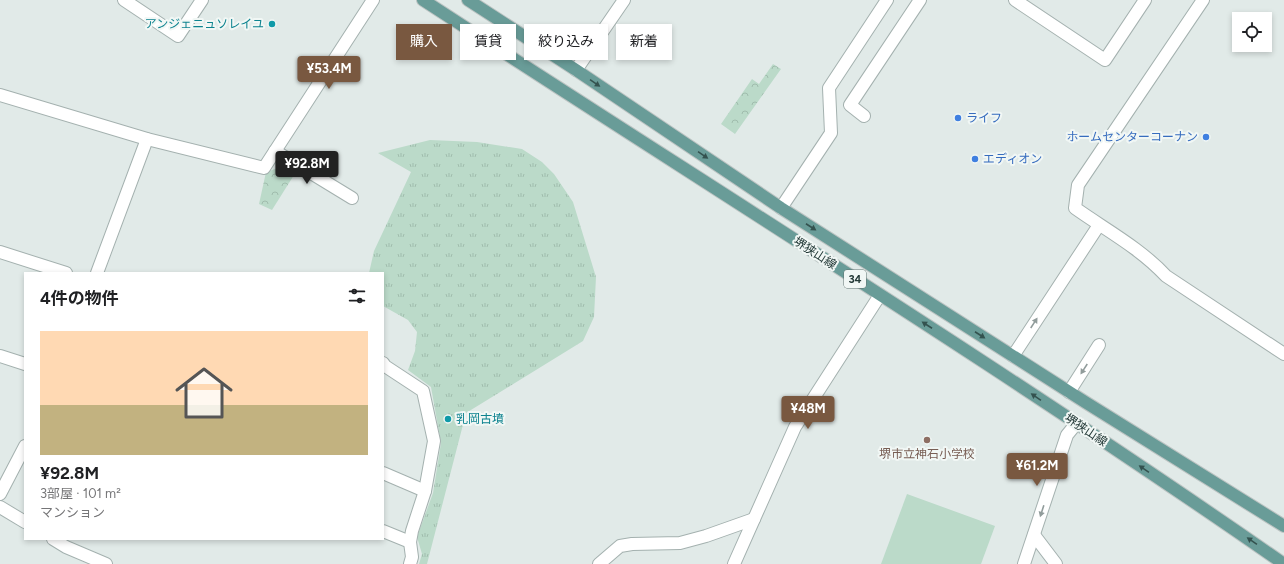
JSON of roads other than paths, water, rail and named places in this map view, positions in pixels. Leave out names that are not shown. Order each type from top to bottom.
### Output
[{"type":"main road","name":"堺狭山線","points":[[423,0],[944,336],[1284,564]]},
{"type":"main road","name":"堺狭山線","points":[[468,0],[576,70],[781,208],[1069,392],[1284,526]]},
{"type":"street","points":[[124,0],[178,36],[202,0]]},
{"type":"street","points":[[0,95],[147,138],[264,168],[373,0]]},
{"type":"street","points":[[576,70],[624,0]]},
{"type":"street","points":[[781,208],[830,133],[829,88],[886,0]]},
{"type":"street","points":[[864,116],[850,105],[920,0]]},
{"type":"street","points":[[1015,0],[1105,60],[1145,0]]},
{"type":"street","points":[[1203,0],[1078,185],[1075,208],[1130,245],[1157,266],[1166,276],[1284,354]]},
{"type":"street","points":[[97,272],[147,138]]},
{"type":"street","points":[[275,151],[352,198]]},
{"type":"street","points":[[1013,356],[1099,225]]},
{"type":"street","points":[[0,252],[63,272]]},
{"type":"street","points":[[734,564],[795,427],[880,295]]},
{"type":"street","points":[[1069,392],[1099,345]]},
{"type":"street","points":[[0,356],[24,364]]},
{"type":"street","points":[[384,364],[423,391],[434,441],[425,491],[412,531],[410,542],[412,557],[410,564]]},
{"type":"street","points":[[1024,564],[1067,435],[1076,424]]},
{"type":"street","points":[[0,494],[24,448]]},
{"type":"street","points":[[384,473],[425,491]]},
{"type":"street","points":[[0,507],[24,521]]},
{"type":"street","points":[[599,564],[620,546],[632,544],[680,543],[706,536],[754,518]]},
{"type":"street","points":[[384,532],[410,542]]},
{"type":"street","points":[[1034,535],[1056,564]]},
{"type":"street","points":[[55,540],[66,547],[106,564]]},
{"type":"place","name":"アンジェニュソレイユ","points":[[272,24]]},
{"type":"place","name":"ライフ","points":[[958,118]]},
{"type":"place","name":"ホームセンターコーナン","points":[[1206,137]]},
{"type":"place","name":"エディオン","points":[[975,159]]},
{"type":"place","name":"乳岡古墳","points":[[448,419]]},
{"type":"place","name":"堺市立神石小学校","points":[[927,440]]}]
